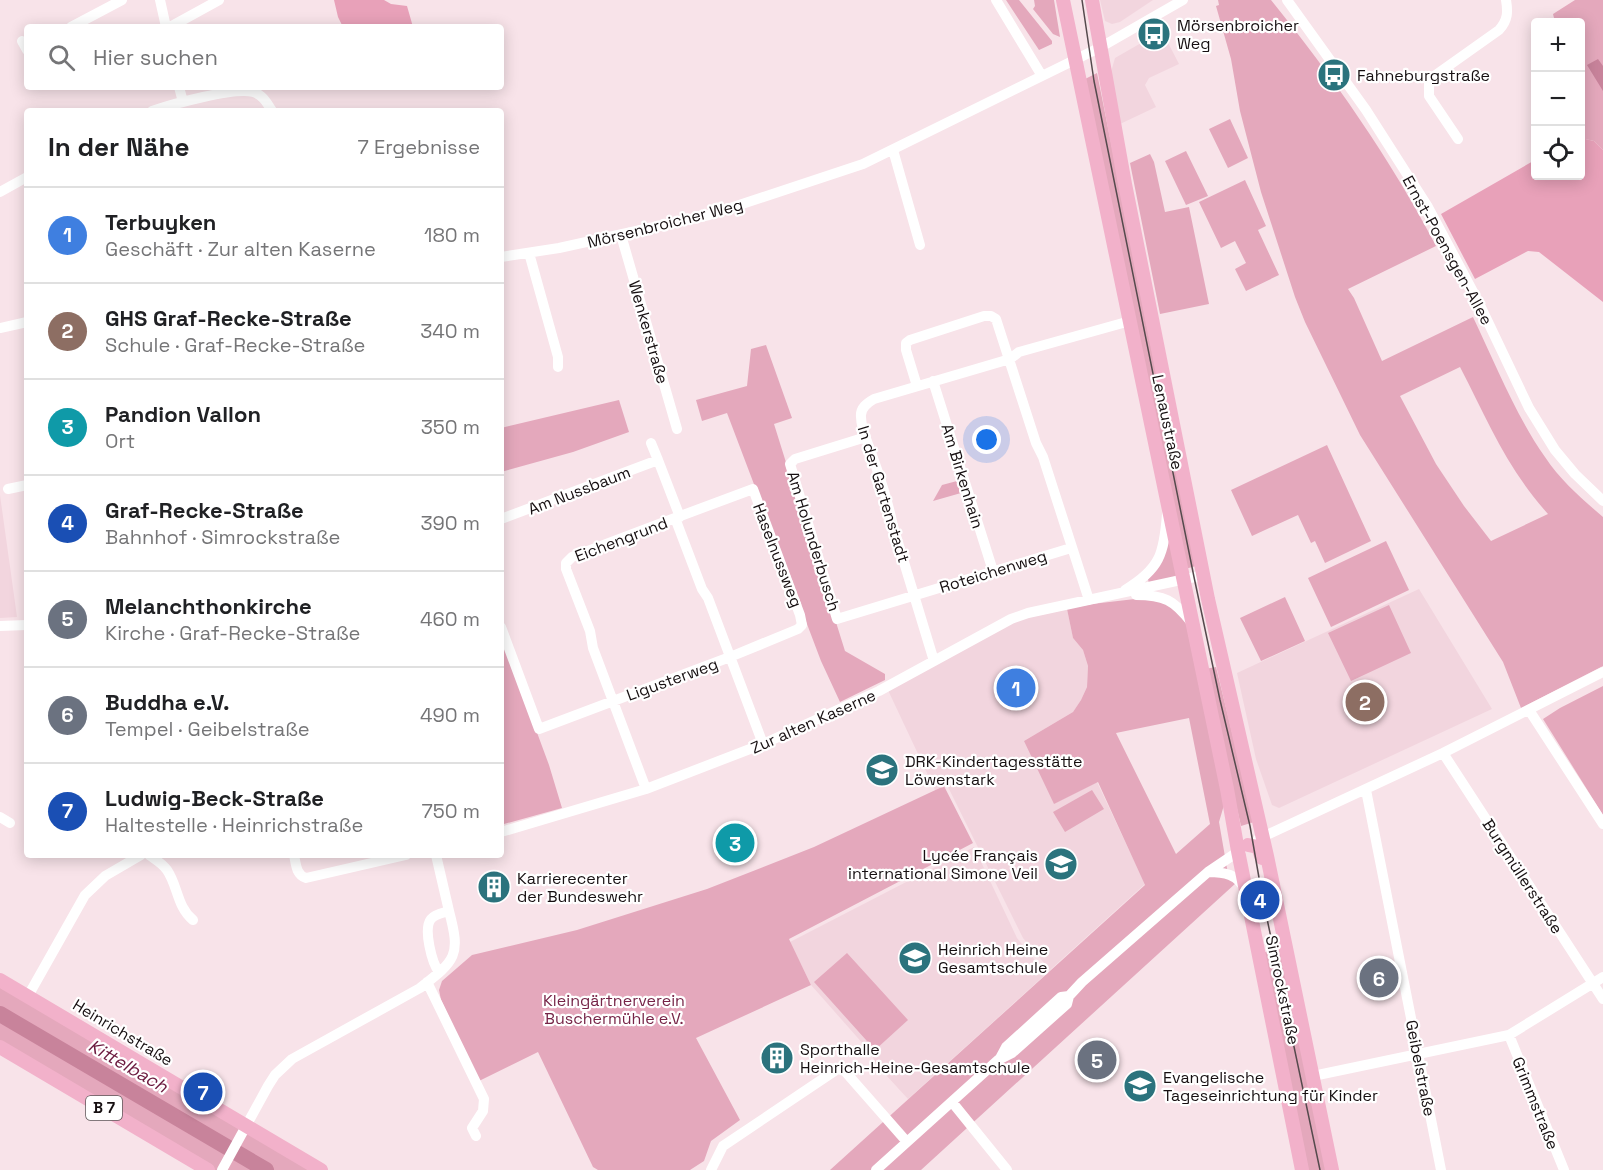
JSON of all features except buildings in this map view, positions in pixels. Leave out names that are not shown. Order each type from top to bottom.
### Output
[{"type":"main road","name":"Lenaustraße","points":[[1064,0],[1074,59],[1087,109],[1191,622],[1227,789],[1243,848]]},
{"type":"main road","name":"Lenaustraße","points":[[1092,0],[1125,184],[1204,575],[1263,837]]},
{"type":"main road","name":"Simrockstraße","points":[[1263,837],[1332,1170]]},
{"type":"main road","name":"Simrockstraße","points":[[1270,873],[1264,866],[1260,849],[1256,845],[1243,848],[1246,890],[1302,1170]]},
{"type":"main road","name":"Heinrichstraße","points":[[0,980],[321,1170]]},
{"type":"main road","name":"B 7","points":[[0,1047],[208,1170]]},
{"type":"street","points":[[77,24],[122,0]]},
{"type":"street","points":[[160,0],[167,24]]},
{"type":"street","points":[[174,24],[219,0]]},
{"type":"street","points":[[996,0],[1042,76]]},
{"type":"street","name":"Mörsenbroicher Weg","points":[[504,257],[621,235],[709,215],[863,164],[1101,47],[1183,0]]},
{"type":"street","name":"Ernst-Poensgen-Allee","points":[[1287,0],[1366,110],[1428,207],[1529,408],[1555,450],[1570,469],[1603,501]]},
{"type":"street","points":[[1458,139],[1429,96],[1429,83],[1437,74],[1499,30],[1507,17],[1506,0]]},
{"type":"street","points":[[180,90],[183,102]]},
{"type":"street","points":[[163,108],[234,92],[250,92],[260,96],[270,108]]},
{"type":"street","points":[[893,150],[920,245]]},
{"type":"street","points":[[0,192],[24,179]]},
{"type":"street","name":"Wenkerstraße","points":[[621,235],[677,429]]},
{"type":"street","points":[[529,253],[558,357],[558,367]]},
{"type":"street","points":[[917,386],[906,343],[914,338],[984,316],[996,319],[1089,600]]},
{"type":"street","name":"In der Gartenstadt","points":[[934,662],[892,526],[892,516],[886,496],[866,437],[860,415],[864,406],[874,399],[1010,359],[1028,350],[1130,321]]},
{"type":"street","points":[[0,328],[24,323]]},
{"type":"street","name":"Am Birkenhain","points":[[933,381],[993,571]]},
{"type":"street","name":"Am Holunderbusch","points":[[866,437],[792,460],[790,464],[794,478],[837,619],[914,595]]},
{"type":"street","points":[[651,443],[678,518]]},
{"type":"street","name":"Am Nussbaum","points":[[504,518],[658,460]]},
{"type":"street","points":[[8,489],[24,486]]},
{"type":"street","name":"Haselnussweg","points":[[678,518],[753,489],[802,625],[792,633],[730,657]]},
{"type":"street","name":"Zur alten Kaserne","points":[[1118,595],[1143,580],[1152,571],[1160,557],[1165,537],[1167,502]]},
{"type":"street","name":"Eichengrund","points":[[646,789],[566,569],[566,563],[572,557],[678,518],[763,744]]},
{"type":"street","name":"Roteichenweg","points":[[914,595],[1071,548]]},
{"type":"street","name":"Zur alten Kaserne","points":[[504,831],[646,789],[763,744],[832,714],[934,662],[1011,619],[1028,613],[1204,575]]},
{"type":"street","name":"Zur alten Kaserne","points":[[1118,595],[1147,595],[1165,598],[1179,607],[1191,622]]},
{"type":"street","points":[[0,626],[24,625]]},
{"type":"street","points":[[504,635],[539,729],[613,701]]},
{"type":"street","name":"Ligusterweg","points":[[613,701],[730,657]]},
{"type":"street","points":[[876,1170],[998,1060],[1014,1039],[1061,998],[1069,996],[1208,872],[1243,848],[1443,753],[1603,672]]},
{"type":"street","points":[[1529,710],[1603,824]]},
{"type":"street","name":"Burgmüllerstraße","points":[[1443,753],[1603,999]]},
{"type":"street","name":"Geibelstraße","points":[[1366,789],[1441,1170]]},
{"type":"street","points":[[28,996],[92,887],[136,858]]},
{"type":"street","points":[[154,858],[167,869],[184,913],[193,920]]},
{"type":"street","points":[[295,858],[298,872],[302,877],[309,878],[393,858]]},
{"type":"street","points":[[222,1170],[272,1081],[292,1059],[427,982],[450,963],[456,947],[456,938],[436,858]]},
{"type":"street","points":[[1208,872],[1222,872],[1231,875],[1241,882],[1246,890]]},
{"type":"street","points":[[439,972],[434,965],[428,930],[431,919],[449,911]]},
{"type":"street","points":[[1313,1076],[1509,1035],[1603,977]]},
{"type":"street","points":[[427,982],[484,1099],[483,1111],[472,1128],[476,1136]]},
{"type":"street","name":"Grimmstraße","points":[[1509,1035],[1564,1170]]},
{"type":"street","points":[[711,1170],[723,1146],[839,1068],[842,1068],[907,1142]]},
{"type":"street","points":[[952,1102],[1007,1170]]},
{"type":"shaded area","points":[[334,0],[384,0],[391,4],[407,6],[412,24],[342,24]]},
{"type":"shaded area","points":[[1100,0],[1153,0],[1120,22],[1112,24],[1105,21]]},
{"type":"shaded area","points":[[1162,31],[1179,64],[1149,78],[1145,85],[1156,107],[1120,124],[1111,72],[1115,58]]},
{"type":"shaded area","points":[[1598,59],[1603,66],[1603,91],[1587,65]]},
{"type":"shaded area","points":[[1585,139],[1594,141],[1603,150],[1603,302],[1539,252],[1528,251],[1475,279],[1441,214],[1531,162],[1531,180],[1585,180]]},
{"type":"shaded area","points":[[0,495],[17,617],[0,618]]},
{"type":"shaded area","points":[[1419,589],[1492,709],[1279,808],[1272,805],[1256,759],[1237,673]]},
{"type":"shaded area","points":[[1067,609],[1073,638],[1083,650],[1088,666],[1087,687],[1073,712],[1024,741],[1097,782],[1145,884],[1050,970],[1023,938],[947,785],[935,790],[887,688],[1008,622]]},
{"type":"shaded area","name":"Heinrich Heine Gesamtschule","points":[[974,847],[1017,938],[1046,974],[908,1099],[875,1063],[872,1054],[811,985],[790,942]]},
{"type":"green space","points":[[1006,0],[1019,0],[1052,41],[1052,44],[1039,50]]},
{"type":"green space","points":[[1034,0],[1054,0],[1060,37],[1053,34],[1033,9]]},
{"type":"green space","points":[[1218,0],[1271,0],[1360,119],[1400,181],[1436,246],[1348,289],[1382,361],[1473,317],[1506,389],[1534,441],[1565,482],[1603,517],[1603,666],[1521,708],[1503,662],[1360,435],[1305,322],[1261,192],[1240,111],[1231,59],[1216,6],[1219,5]],"holes":[[[1460,367],[1509,461],[1520,479],[1548,514],[1491,541],[1436,464],[1400,396]]]},
{"type":"green space","points":[[1575,0],[1603,0],[1603,150],[1594,141],[1585,139],[1585,18],[1554,18],[1553,14]]},
{"type":"green space","points":[[1097,73],[1196,566],[1185,569],[1083,80]]},
{"type":"green space","points":[[1230,119],[1248,158],[1228,168],[1209,129]]},
{"type":"green space","points":[[1186,151],[1208,196],[1186,205],[1165,161]]},
{"type":"green space","points":[[1150,154],[1154,162],[1165,212],[1189,207],[1209,304],[1160,314],[1130,163]]},
{"type":"green space","points":[[1245,180],[1266,226],[1258,230],[1279,275],[1246,291],[1235,269],[1246,263],[1235,241],[1221,248],[1199,202]]},
{"type":"green space","points":[[766,345],[792,418],[774,424],[845,651],[885,674],[885,680],[840,702],[821,661],[727,413],[702,421],[696,400],[747,386],[751,349]]},
{"type":"green space","points":[[619,400],[629,432],[573,452],[504,471],[504,427]]},
{"type":"green space","points":[[1327,445],[1371,541],[1325,563],[1315,541],[1311,543],[1298,515],[1252,536],[1231,490]]},
{"type":"green space","points":[[957,481],[961,493],[933,501],[942,485]]},
{"type":"green space","points":[[1170,539],[1178,574],[1172,579],[1149,584],[1148,579]]},
{"type":"green space","points":[[1386,541],[1409,590],[1331,627],[1308,578]]},
{"type":"green space","points":[[1285,597],[1305,641],[1261,661],[1240,618]]},
{"type":"green space","points":[[1135,599],[1162,600],[1185,618],[1224,805],[1219,822],[1228,874],[1236,883],[921,1170],[830,1170],[1145,885],[1098,782],[1054,804],[1024,741],[1073,712],[1081,700],[1087,687],[1088,666],[1083,650],[1073,638],[1067,609]],"holes":[[[1189,718],[1210,824],[1176,854],[1116,733]]]},
{"type":"green space","points":[[1389,605],[1411,653],[1351,681],[1328,633]]},
{"type":"green space","points":[[504,643],[549,765],[562,808],[504,824]]},
{"type":"green space","points":[[1216,667],[1254,822],[1241,826],[1205,669]]},
{"type":"green space","points":[[1603,686],[1603,815],[1543,719]]},
{"type":"green space","name":"Kleingärtnerverein Buschermühle e.V.","points":[[944,786],[973,843],[789,939],[811,985],[696,1038],[740,1120],[711,1141],[704,1161],[690,1170],[598,1170],[593,1167],[538,1052],[479,1081],[441,1000],[439,990],[442,981],[472,955],[577,930],[707,889],[814,847]]},
{"type":"green space","points":[[1092,790],[1104,809],[1065,832],[1053,812]]},
{"type":"green space","points":[[1280,947],[1327,1170],[1307,1170],[1263,953]]},
{"type":"green space","points":[[847,953],[908,1020],[875,1050],[814,982]]},
{"type":"green space","points":[[0,982],[319,1170],[213,1170],[0,1045]]},
{"type":"waterway","name":"Kittelbach","points":[[0,1014],[266,1170]]},
{"type":"tram line","points":[[1082,0],[1094,81],[1194,577],[1250,826],[1262,895],[1320,1170]]},
{"type":"place","name":"Mörsenbroicher Weg","points":[[1154,34]]},
{"type":"place","name":"Fahneburgstraße","points":[[1334,75]]},
{"type":"place","name":"Terbuyken","points":[[1016,688]]},
{"type":"place","name":"GHS Graf-Recke-Straße","points":[[1365,702]]},
{"type":"place","name":"DRK-Kindertagesstätte Löwenstark","points":[[882,770]]},
{"type":"place","name":"Pandion Vallon","points":[[735,843]]},
{"type":"place","name":"Lycée Français international Simone Veil","points":[[1061,864]]},
{"type":"place","name":"Karrierecenter der Bundeswehr","points":[[494,887]]},
{"type":"place","name":"Graf-Recke-Straße","points":[[1260,900]]},
{"type":"place","name":"Heinrich Heine Gesamtschule","points":[[915,958]]},
{"type":"place","name":"Buddha e.V.","points":[[1379,978]]},
{"type":"place","name":"Sporthalle Heinrich-Heine-Gesamtschule","points":[[777,1058]]},
{"type":"place","name":"Melanchthonkirche","points":[[1097,1060]]},
{"type":"place","name":"Evangelische Tageseinrichtung für Kinder","points":[[1140,1086]]},
{"type":"place","name":"Ludwig-Beck-Straße","points":[[203,1092]]}]
